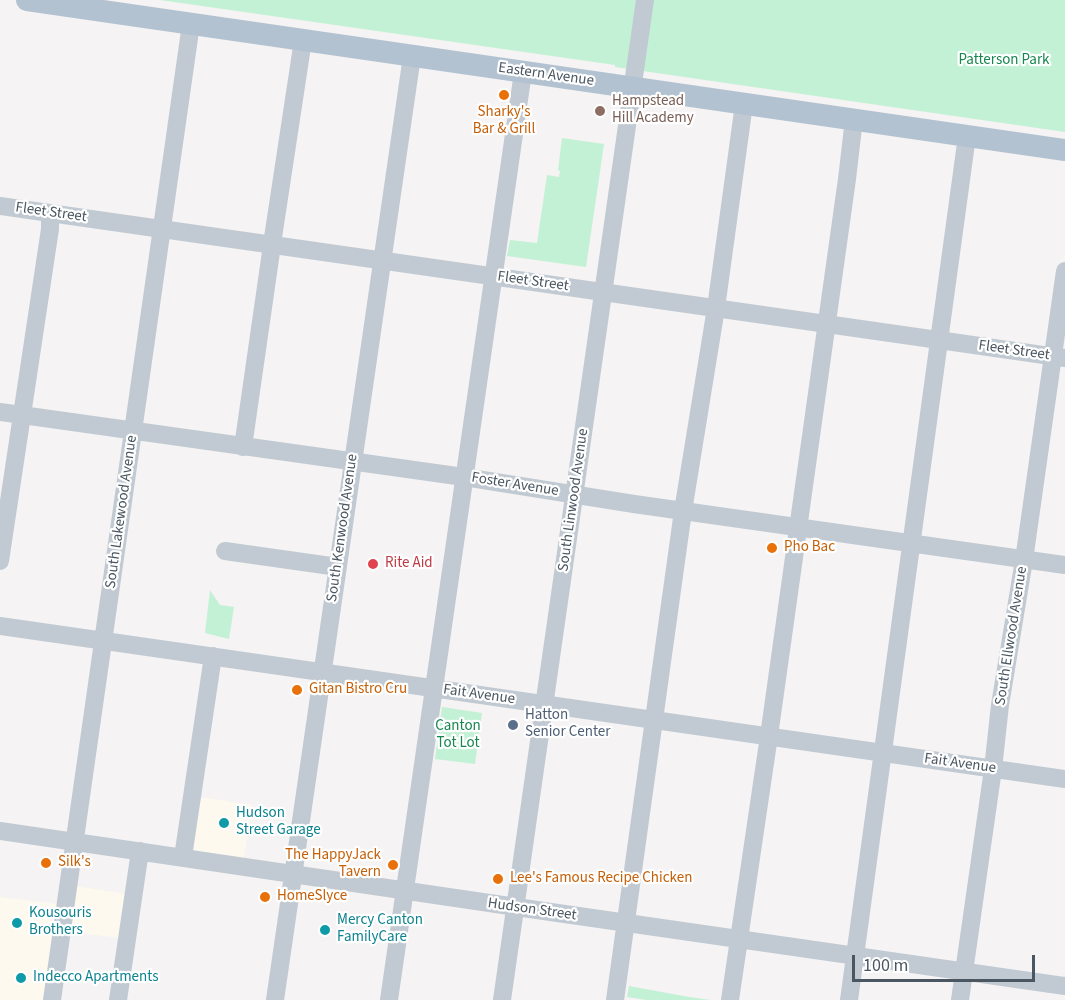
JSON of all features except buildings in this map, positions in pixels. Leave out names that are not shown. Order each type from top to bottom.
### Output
[{"type":"main road","name":"Eastern Avenue","points":[[27,0],[1065,150]]},
{"type":"street","name":"South Linwood Avenue","points":[[502,1000],[645,0]]},
{"type":"street","name":"South Lakewood Avenue","points":[[52,1000],[191,24]]},
{"type":"street","points":[[243,447],[303,40]]},
{"type":"street","name":"South Kenwood Avenue","points":[[275,1000],[412,56]]},
{"type":"street","points":[[389,1000],[523,72]]},
{"type":"street","points":[[615,1000],[744,104]]},
{"type":"street","points":[[730,1000],[769,736],[854,119]]},
{"type":"street","points":[[849,1000],[967,136]]},
{"type":"street","name":"Fleet Street","points":[[0,206],[1059,357]]},
{"type":"street","points":[[0,561],[50,229],[50,213]]},
{"type":"street","name":"South Ellwood Avenue","points":[[960,1000],[1000,705],[1059,357],[1065,271]]},
{"type":"street","name":"Foster Avenue","points":[[0,412],[464,477],[1065,566]]},
{"type":"street","points":[[225,551],[338,567]]},
{"type":"street","name":"Fait Avenue","points":[[0,626],[1065,779]]},
{"type":"street","points":[[183,857],[213,656]]},
{"type":"street","name":"Hudson Street","points":[[0,831],[1065,987]]},
{"type":"street","points":[[118,1000],[140,851]]},
{"type":"shaded area","points":[[192,796],[252,805],[242,870],[183,864]]},
{"type":"shaded area","points":[[69,885],[134,895],[128,939],[62,931],[51,1000],[0,1000],[0,897],[65,905]]},
{"type":"green space","name":"Patterson Park","points":[[160,0],[1065,0],[1065,132],[615,67],[615,65]]},
{"type":"green space","points":[[562,138],[604,144],[586,267],[507,256],[510,240],[537,243],[547,175],[559,177]]},
{"type":"green space","points":[[210,590],[220,605],[234,607],[229,639],[205,633]]},
{"type":"green space","name":"Canton Tot Lot","points":[[442,707],[482,713],[475,764],[435,759]]},
{"type":"green space","points":[[629,986],[711,1000],[647,1000],[627,997]]},
{"type":"place","name":"Sharky's Bar & Grill","points":[[504,95]]},
{"type":"place","name":"Hampstead Hill Academy","points":[[600,111]]},
{"type":"place","name":"Pho Bac","points":[[772,548]]},
{"type":"place","name":"Rite Aid","points":[[373,564]]},
{"type":"place","name":"Gitan Bistro Cru","points":[[297,690]]},
{"type":"place","name":"Hatton Senior Center","points":[[513,725]]},
{"type":"place","name":"Hudson Street Garage","points":[[224,823]]},
{"type":"place","name":"Silk's","points":[[46,863]]},
{"type":"place","name":"The HappyJack Tavern","points":[[393,865]]},
{"type":"place","name":"Lee's Famous Recipe Chicken","points":[[498,879]]},
{"type":"place","name":"HomeSlyce","points":[[265,897]]},
{"type":"place","name":"Kousouris Brothers","points":[[17,923]]},
{"type":"place","name":"Mercy Canton FamilyCare","points":[[325,930]]},
{"type":"place","name":"Indecco Apartments","points":[[21,978]]}]
